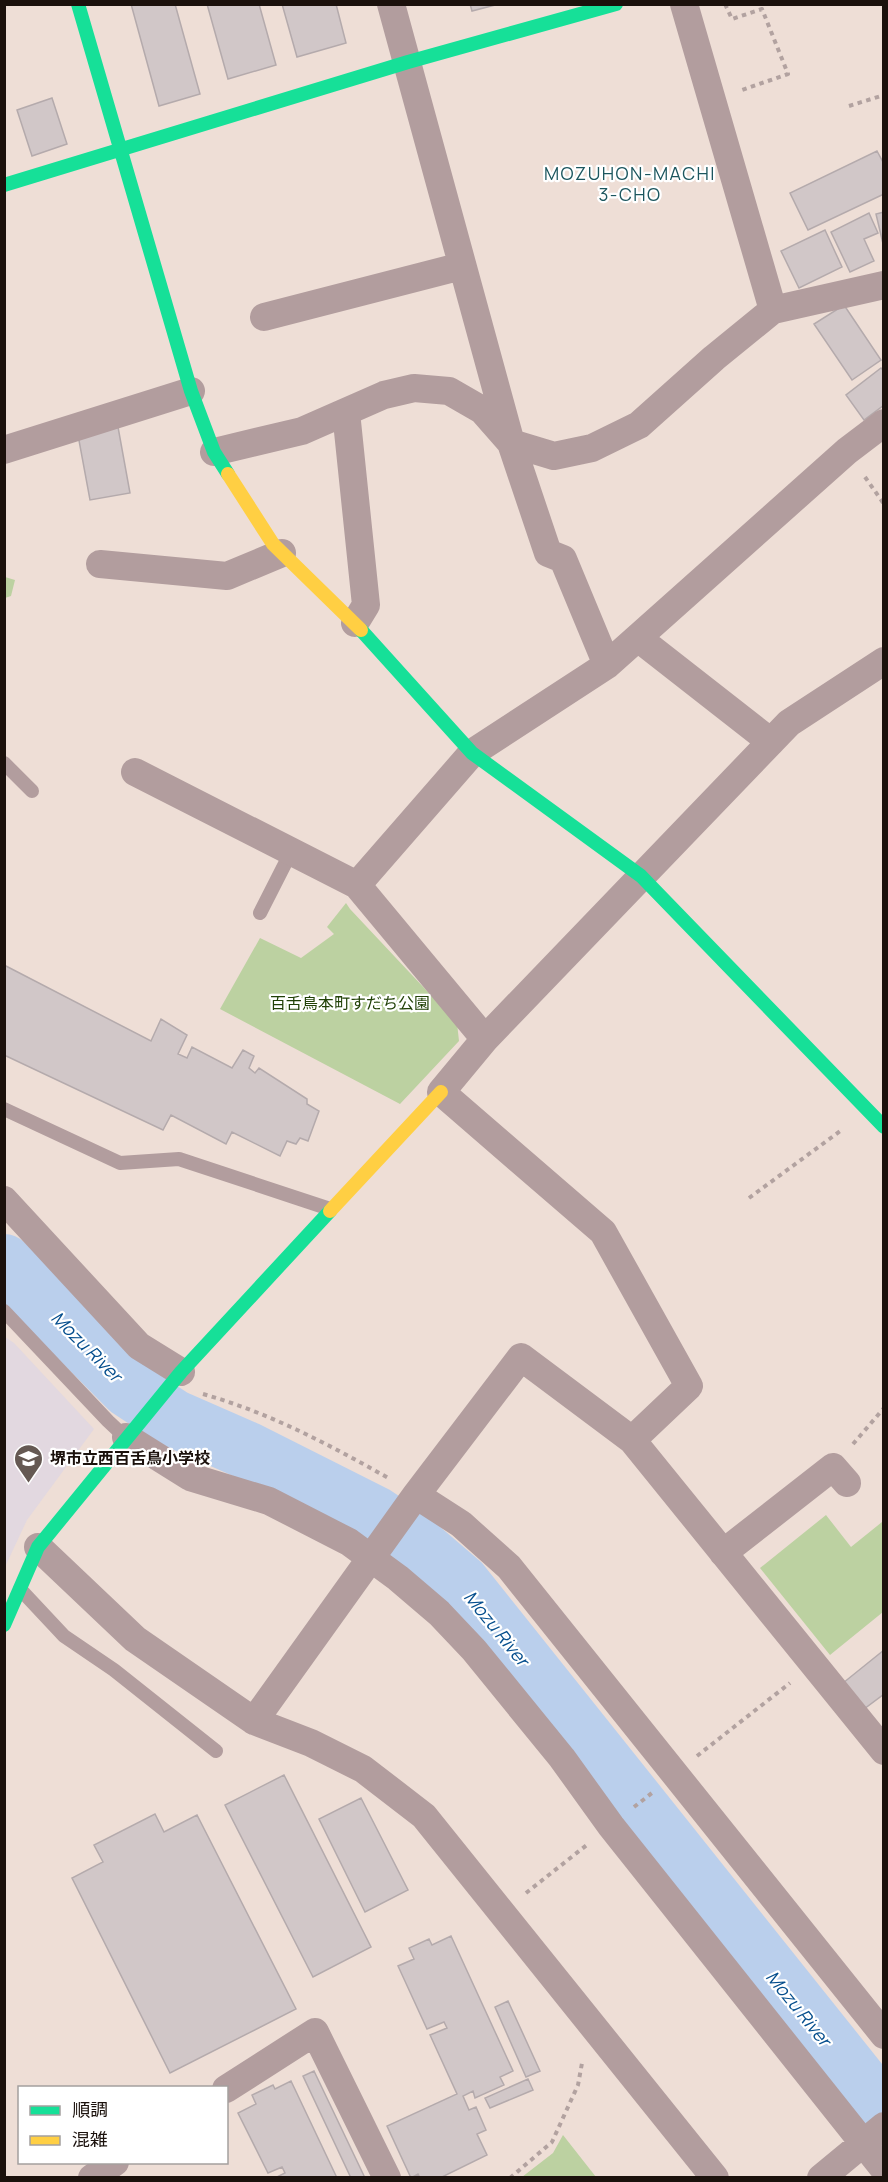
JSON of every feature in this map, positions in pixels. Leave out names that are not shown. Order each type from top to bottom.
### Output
[{"type":"street","points":[[78,4],[191,392],[214,452],[273,544],[355,623],[472,753],[641,876],[884,1127]]},
{"type":"street","points":[[391,4],[511,443],[548,554],[563,559],[607,665]]},
{"type":"street","points":[[4,185],[408,62],[616,4]]},
{"type":"street","points":[[684,4],[773,310]]},
{"type":"street","points":[[264,318],[462,266]]},
{"type":"street","points":[[214,452],[302,431],[384,395],[414,388],[449,391],[482,410],[511,443],[554,456],[592,448],[639,425],[714,358],[773,310],[884,285]]},
{"type":"street","points":[[4,450],[191,392]]},
{"type":"street","points":[[346,412],[366,605],[355,623]]},
{"type":"street","points":[[357,885],[472,753],[607,665],[847,451],[884,423]]},
{"type":"street","points":[[100,564],[227,576],[282,553]]},
{"type":"street","points":[[638,638],[771,742]]},
{"type":"street","points":[[4,1625],[38,1547],[129,1433],[181,1385],[332,1210],[441,1092],[485,1039],[789,723],[884,661]]},
{"type":"street","points":[[135,772],[357,885],[485,1039]]},
{"type":"street","points":[[441,1092],[603,1232],[689,1386],[632,1440]]},
{"type":"street","points":[[4,1200],[140,1346],[181,1385]]},
{"type":"street","points":[[254,1721],[412,1501],[521,1358],[632,1440],[884,1751]]},
{"type":"street","points":[[129,1433],[147,1453],[190,1477],[268,1501],[349,1542],[377,1550],[398,1578],[439,1613],[474,1650],[562,1758],[618,1821],[874,2134],[884,2169]]},
{"type":"street","points":[[723,1553],[840,1475]]},
{"type":"street","points":[[412,1501],[461,1524],[509,1567],[671,1777],[884,2035]]},
{"type":"street","points":[[38,1547],[135,1639],[254,1721],[311,1743],[363,1769],[424,1816],[715,2178]]},
{"type":"street","points":[[228,2088],[315,2032],[387,2178]]},
{"type":"street","points":[[821,2178],[874,2134]]},
{"type":"street","points":[[92,2178],[113,2164]]},
{"type":"lane","points":[[4,763],[32,790]]},
{"type":"lane","points":[[260,913],[291,852]]},
{"type":"lane","points":[[4,1109],[120,1163],[179,1159],[332,1210]]},
{"type":"lane","points":[[4,1311],[108,1421],[129,1433]]},
{"type":"lane","points":[[20,1589],[64,1636],[114,1670],[216,1751]]},
{"type":"path","points":[[726,4],[732,19],[762,9],[788,74],[742,90],[740,81]]},
{"type":"path","points":[[849,106],[884,95]]},
{"type":"path","points":[[749,1198],[855,1120],[872,1113]]},
{"type":"path","points":[[181,1385],[283,1422],[346,1454],[412,1501]]},
{"type":"path","points":[[840,1475],[884,1407]]},
{"type":"path","points":[[502,1912],[813,1664]]},
{"type":"path","points":[[510,2178],[552,2142],[578,2085],[589,2020]]},
{"type":"shaded area","name":"堺市立西百舌鳥小学校","points":[[5,1337],[14,1343],[94,1429],[27,1520],[5,1567]]},
{"type":"green space","points":[[5,577],[15,580],[11,596],[5,598]]},
{"type":"green space","name":"百舌鳥本町すだち公園","points":[[346,903],[457,1023],[459,1041],[400,1104],[220,1009],[260,938],[301,958],[334,934],[327,927]]},
{"type":"green space","points":[[826,1515],[851,1547],[882,1522],[884,1524],[883,1612],[830,1655],[760,1568]]},
{"type":"green space","points":[[563,2135],[596,2177],[522,2177],[553,2153]]},
{"type":"building","points":[[131,4],[175,4],[200,94],[159,106]]},
{"type":"building","points":[[207,4],[259,4],[276,65],[228,79]]},
{"type":"building","points":[[282,4],[336,4],[346,43],[297,57]]},
{"type":"building","points":[[470,4],[499,4],[472,11]]},
{"type":"building","points":[[52,98],[67,144],[32,156],[17,110]]},
{"type":"building","points":[[877,151],[884,164],[884,194],[808,230],[790,193]]},
{"type":"building","points":[[884,212],[884,248],[876,214]]},
{"type":"building","points":[[869,213],[878,233],[864,239],[874,261],[850,272],[831,232]]},
{"type":"building","points":[[825,230],[842,267],[799,288],[781,251]]},
{"type":"building","points":[[844,305],[881,360],[852,380],[814,324]]},
{"type":"building","points":[[881,368],[884,371],[884,405],[864,420],[846,395]]},
{"type":"building","points":[[118,427],[130,493],[90,500],[78,435]]},
{"type":"building","points":[[4,965],[151,1041],[161,1019],[187,1035],[178,1054],[187,1058],[192,1047],[232,1068],[243,1050],[254,1056],[249,1068],[255,1073],[259,1068],[307,1099],[307,1104],[319,1111],[308,1141],[300,1138],[296,1144],[287,1141],[280,1156],[232,1132],[226,1144],[171,1115],[163,1130],[4,1055]]},
{"type":"building","points":[[884,1650],[884,1694],[864,1709],[843,1683]]},
{"type":"building","points":[[284,1775],[371,1947],[313,1977],[225,1805]]},
{"type":"building","points":[[361,1798],[408,1890],[365,1912],[319,1819]]},
{"type":"building","points":[[155,1814],[164,1832],[197,1815],[296,2009],[170,2073],[72,1878],[103,1862],[94,1845]]},
{"type":"building","points":[[451,1936],[513,2071],[500,2077],[504,2085],[475,2098],[473,2091],[463,2096],[469,2110],[476,2107],[486,2130],[477,2134],[487,2155],[440,2178],[420,2178],[418,2174],[411,2178],[387,2126],[457,2094],[430,2035],[447,2028],[444,2022],[427,2029],[398,1966],[414,1959],[409,1948],[429,1939],[432,1945]]},
{"type":"building","points":[[508,2001],[540,2071],[526,2077],[495,2007]]},
{"type":"building","points":[[314,2071],[365,2178],[351,2178],[303,2076]]},
{"type":"building","points":[[528,2079],[533,2090],[490,2108],[485,2098]]},
{"type":"building","points":[[291,2081],[337,2178],[275,2178],[285,2173],[282,2167],[268,2173],[238,2113],[256,2104],[252,2095],[273,2085],[275,2089]]},
{"type":"waterway","name":"Mozu River","points":[[4,1263],[129,1389],[173,1418],[246,1450],[375,1515],[405,1535],[461,1583],[884,2113]]},
{"type":"traffic: fast","points":[[78,4],[191,391],[214,452],[228,474]]},
{"type":"traffic: fast","points":[[4,185],[408,62],[616,4]]},
{"type":"traffic: fast","points":[[361,630],[472,753],[641,876],[884,1127]]},
{"type":"traffic: fast","points":[[4,1625],[38,1547],[181,1372],[330,1211]]},
{"type":"traffic: slow","points":[[228,474],[273,544],[361,630]]},
{"type":"traffic: slow","points":[[330,1211],[441,1092]]},
{"type":"place","name":"堺市立西百舌鳥小学校","points":[[29,1484]]},
{"type":"district","name":"MOZUHON-MACHI 3-CHO","points":[[630,183]]}]
